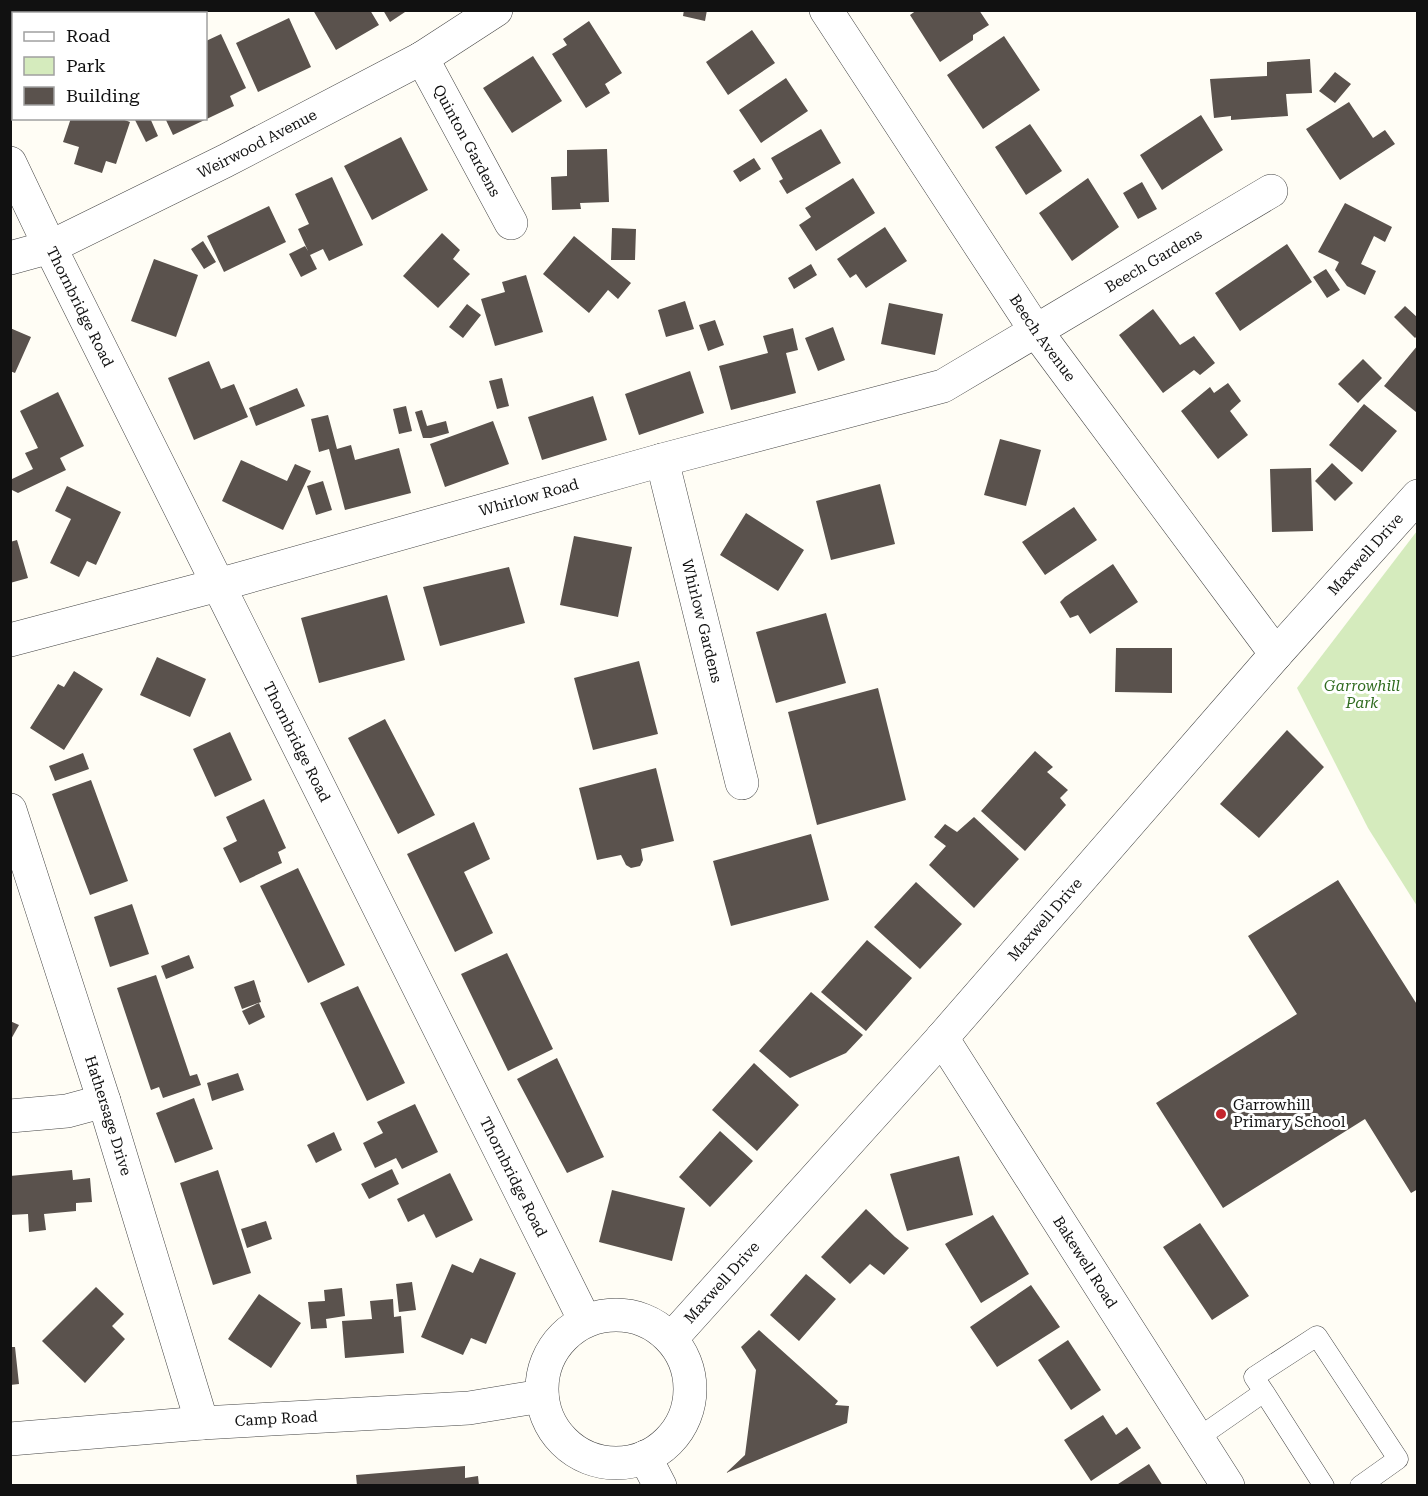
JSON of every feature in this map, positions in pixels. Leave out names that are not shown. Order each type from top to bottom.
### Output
[{"type":"street","name":"Weirwood Avenue","points":[[10,258],[50,248],[225,161],[422,58],[496,10]]},
{"type":"street","name":"Beech Avenue","points":[[826,10],[1036,331],[1276,654]]},
{"type":"street","name":"Quinton Gardens","points":[[422,58],[511,223]]},
{"type":"street","name":"Thornbridge Road","points":[[10,163],[50,248],[585,1321]]},
{"type":"street","name":"Beech Gardens","points":[[1036,331],[1271,191]]},
{"type":"street","name":"Whirlow Road","points":[[10,640],[218,585],[662,460],[943,386],[1036,331]]},
{"type":"street","name":"Whirlow Gardens","points":[[662,460],[742,783]]},
{"type":"street","name":"Maxwell Drive","points":[[670,1339],[942,1038],[1276,654],[1418,496]]},
{"type":"street","name":"Hathersage Drive","points":[[10,810],[104,1101],[202,1423]]},
{"type":"street","name":"Bakewell Road","points":[[942,1038],[1228,1485]]},
{"type":"street","points":[[10,1116],[68,1111],[104,1101]]},
{"type":"street","points":[[607,1315],[630,1316],[652,1324],[670,1339],[683,1358],[690,1381],[688,1404],[680,1426],[665,1444],[652,1471],[623,1462],[600,1461],[578,1453],[560,1438],[548,1418],[542,1396],[543,1374],[551,1352],[566,1334],[585,1321],[607,1315]]},
{"type":"street","name":"Camp Road","points":[[10,1439],[202,1423],[469,1408],[542,1396]]},
{"type":"lane","points":[[1324,1485],[1254,1377],[1317,1336],[1398,1459],[1360,1485]]},
{"type":"lane","points":[[1198,1438],[1264,1392]]},
{"type":"green space","name":"Garrowhill Park","points":[[1417,531],[1417,906],[1368,828],[1297,688]]},
{"type":"building","points":[[313,10],[370,10],[379,25],[336,50]]},
{"type":"building","points":[[383,10],[408,10],[390,22]]},
{"type":"building","points":[[684,10],[707,10],[705,21],[683,16]]},
{"type":"building","points":[[917,10],[979,10],[989,25],[973,35],[973,40],[940,62],[910,15]]},
{"type":"building","points":[[289,18],[311,67],[258,92],[236,43]]},
{"type":"building","points":[[589,21],[622,73],[605,84],[610,93],[586,108],[552,54],[567,45],[563,39]]},
{"type":"building","points":[[752,30],[775,63],[728,95],[706,62]]},
{"type":"building","points":[[221,34],[246,88],[230,96],[234,106],[207,119],[207,41]]},
{"type":"building","points":[[1004,36],[1040,90],[983,129],[947,75]]},
{"type":"building","points":[[533,56],[562,101],[512,133],[483,88]]},
{"type":"building","points":[[1310,59],[1312,93],[1286,94],[1288,116],[1231,120],[1231,116],[1214,118],[1210,79],[1267,76],[1267,62]]},
{"type":"building","points":[[1335,72],[1351,84],[1335,103],[1319,91]]},
{"type":"building","points":[[786,78],[808,111],[761,143],[739,110]]},
{"type":"building","points":[[1349,102],[1373,138],[1385,130],[1395,144],[1340,180],[1306,129]]},
{"type":"building","points":[[1201,115],[1223,150],[1162,190],[1140,155]]},
{"type":"building","points":[[70,120],[124,120],[130,122],[116,164],[106,161],[102,173],[74,164],[79,147],[63,142]]},
{"type":"building","points":[[135,120],[151,120],[158,136],[146,142]]},
{"type":"building","points":[[166,120],[205,120],[173,135]]},
{"type":"building","points":[[1030,124],[1062,171],[1026,195],[995,147]]},
{"type":"building","points":[[821,129],[841,163],[787,194],[779,181],[783,179],[771,158]]},
{"type":"building","points":[[401,137],[428,190],[372,220],[344,166]]},
{"type":"building","points":[[607,149],[609,202],[580,203],[581,209],[552,210],[551,177],[567,176],[567,150]]},
{"type":"building","points":[[754,158],[761,169],[740,182],[733,171]]},
{"type":"building","points":[[332,177],[363,245],[329,261],[323,249],[310,255],[317,269],[301,277],[289,254],[305,246],[308,251],[298,229],[309,224],[295,194]]},
{"type":"building","points":[[853,178],[875,213],[816,251],[799,225],[811,217],[805,208]]},
{"type":"building","points":[[1088,178],[1119,227],[1072,261],[1039,213]]},
{"type":"building","points":[[1142,182],[1157,209],[1138,219],[1123,193]]},
{"type":"building","points":[[1345,203],[1392,227],[1385,242],[1374,236],[1361,264],[1376,271],[1365,295],[1347,286],[1335,270],[1339,262],[1318,252]]},
{"type":"building","points":[[269,206],[286,242],[224,272],[207,236]]},
{"type":"building","points":[[885,227],[907,261],[866,288],[856,274],[850,278],[837,259]]},
{"type":"building","points":[[612,228],[636,229],[635,260],[611,260]]},
{"type":"building","points":[[442,233],[460,250],[453,259],[470,274],[438,308],[403,276]]},
{"type":"building","points":[[574,236],[631,283],[618,299],[608,290],[589,313],[543,274]]},
{"type":"building","points":[[203,241],[216,262],[204,269],[191,249]]},
{"type":"building","points":[[1287,244],[1312,282],[1240,331],[1215,293]]},
{"type":"building","points":[[154,259],[198,275],[176,337],[131,321]]},
{"type":"building","points":[[811,264],[817,275],[794,289],[788,278]]},
{"type":"building","points":[[1326,269],[1340,290],[1327,298],[1313,277]]},
{"type":"building","points":[[526,275],[543,332],[495,346],[481,299],[505,292],[502,282]]},
{"type":"building","points":[[685,301],[694,329],[666,337],[658,310]]},
{"type":"building","points":[[889,303],[943,314],[935,355],[881,344]]},
{"type":"building","points":[[467,304],[481,315],[463,338],[449,327]]},
{"type":"building","points":[[1405,306],[1418,318],[1418,335],[1415,338],[1394,317]]},
{"type":"building","points":[[1153,309],[1180,345],[1194,336],[1215,363],[1200,375],[1194,370],[1163,393],[1119,335]]},
{"type":"building","points":[[715,320],[724,345],[708,351],[699,325]]},
{"type":"building","points":[[833,327],[845,360],[818,371],[805,338]]},
{"type":"building","points":[[10,328],[31,337],[15,373],[10,371]]},
{"type":"building","points":[[793,328],[798,350],[786,353],[796,393],[731,410],[719,366],[768,353],[763,336]]},
{"type":"building","points":[[1418,345],[1418,410],[1416,412],[1384,386]]},
{"type":"building","points":[[1363,359],[1382,378],[1358,403],[1338,384]]},
{"type":"building","points":[[209,361],[221,389],[234,384],[248,417],[194,440],[168,378]]},
{"type":"building","points":[[690,371],[704,413],[639,435],[625,394]]},
{"type":"building","points":[[502,378],[509,406],[497,409],[489,381]]},
{"type":"building","points":[[1228,383],[1241,401],[1230,411],[1248,435],[1218,459],[1181,411],[1210,387],[1214,393]]},
{"type":"building","points":[[297,388],[305,406],[256,426],[249,408]]},
{"type":"building","points":[[58,392],[84,446],[60,458],[66,470],[18,493],[10,489],[10,480],[33,469],[25,453],[38,448],[20,411]]},
{"type":"building","points":[[593,396],[607,440],[542,460],[528,417]]},
{"type":"building","points":[[1364,404],[1397,431],[1362,472],[1329,445]]},
{"type":"building","points":[[406,406],[412,431],[399,434],[393,409]]},
{"type":"building","points":[[422,410],[427,426],[446,421],[449,433],[423,438],[415,412]]},
{"type":"building","points":[[328,415],[337,449],[351,445],[355,460],[399,448],[411,493],[345,510],[329,449],[319,452],[311,419]]},
{"type":"building","points":[[493,421],[509,464],[445,487],[430,444]]},
{"type":"building","points":[[1000,439],[1041,450],[1026,506],[984,495]]},
{"type":"building","points":[[241,460],[287,481],[295,464],[311,471],[283,530],[222,501]]},
{"type":"building","points":[[1332,463],[1353,483],[1335,501],[1315,481]]},
{"type":"building","points":[[1311,468],[1313,531],[1272,532],[1270,469]]},
{"type":"building","points":[[323,481],[332,510],[316,515],[307,486]]},
{"type":"building","points":[[880,484],[895,544],[831,560],[816,501]]},
{"type":"building","points":[[67,486],[121,512],[96,565],[87,561],[79,577],[50,563],[71,519],[55,511]]},
{"type":"building","points":[[1074,507],[1097,540],[1045,575],[1022,542]]},
{"type":"building","points":[[746,513],[804,550],[778,591],[720,555]]},
{"type":"building","points":[[574,536],[632,547],[618,617],[560,605]]},
{"type":"building","points":[[17,540],[28,578],[10,583],[10,542]]},
{"type":"building","points":[[1113,564],[1138,602],[1090,634],[1078,615],[1070,618],[1060,602]]},
{"type":"building","points":[[509,567],[525,623],[440,646],[423,587]]},
{"type":"building","points":[[387,595],[405,660],[319,683],[301,618]]},
{"type":"building","points":[[826,613],[846,683],[776,703],[756,632]]},
{"type":"building","points":[[1116,648],[1172,648],[1172,693],[1115,692]]},
{"type":"building","points":[[157,657],[206,679],[190,717],[140,695]]},
{"type":"building","points":[[639,661],[658,734],[593,750],[574,678]]},
{"type":"building","points":[[74,671],[103,689],[64,750],[30,728],[58,684],[64,687]]},
{"type":"building","points":[[878,688],[906,800],[817,825],[788,712]]},
{"type":"building","points":[[385,719],[435,815],[398,834],[348,738]]},
{"type":"building","points":[[1287,730],[1324,767],[1259,838],[1220,804]]},
{"type":"building","points":[[230,732],[252,780],[215,797],[193,749]]},
{"type":"building","points":[[1035,751],[1053,767],[1047,772],[1068,790],[1060,798],[1066,805],[1025,851],[981,811]]},
{"type":"building","points":[[83,753],[89,769],[55,781],[49,766]]},
{"type":"building","points":[[656,768],[674,841],[641,849],[643,860],[640,866],[631,868],[626,865],[621,855],[597,860],[579,788]]},
{"type":"building","points":[[91,780],[128,881],[90,895],[52,794]]},
{"type":"building","points":[[264,799],[286,848],[278,852],[282,863],[240,883],[223,848],[237,841],[226,817]]},
{"type":"building","points":[[974,817],[1019,859],[974,908],[929,865],[946,846],[934,837],[945,824],[957,832]]},
{"type":"building","points":[[474,822],[490,859],[464,872],[493,933],[455,952],[407,854]]},
{"type":"building","points":[[811,834],[829,900],[731,926],[713,861]]},
{"type":"building","points":[[298,868],[345,965],[308,983],[260,886]]},
{"type":"building","name":"Garrowhill Primary School","points":[[1338,880],[1418,1006],[1418,1189],[1411,1193],[1365,1119],[1223,1208],[1156,1103],[1297,1014],[1248,936]]},
{"type":"building","points":[[916,882],[962,924],[920,969],[874,927]]},
{"type":"building","points":[[132,904],[149,954],[110,967],[94,917]]},
{"type":"building","points":[[867,940],[912,978],[866,1031],[821,992]]},
{"type":"building","points":[[507,953],[553,1049],[508,1071],[461,974]]},
{"type":"building","points":[[189,955],[194,968],[166,979],[161,966]]},
{"type":"building","points":[[156,975],[190,1076],[197,1074],[201,1085],[163,1098],[159,1087],[151,1090],[117,988]]},
{"type":"building","points":[[254,980],[261,1002],[242,1009],[234,987]]},
{"type":"building","points":[[358,986],[405,1083],[367,1101],[320,1003]]},
{"type":"building","points":[[811,992],[863,1035],[846,1053],[790,1078],[759,1051]]},
{"type":"building","points":[[259,1003],[265,1017],[249,1025],[242,1011]]},
{"type":"building","points":[[10,1021],[19,1025],[10,1041]]},
{"type":"building","points":[[557,1058],[604,1157],[567,1173],[517,1079]]},
{"type":"building","points":[[754,1063],[799,1105],[757,1151],[712,1110]]},
{"type":"building","points":[[238,1073],[244,1090],[212,1101],[207,1083]]},
{"type":"building","points":[[194,1098],[213,1149],[175,1163],[156,1113]]},
{"type":"building","points":[[415,1104],[438,1152],[402,1169],[396,1158],[375,1168],[363,1143],[383,1133],[377,1122]]},
{"type":"building","points":[[720,1131],[753,1161],[710,1207],[679,1177]]},
{"type":"building","points":[[334,1132],[342,1150],[316,1163],[307,1145]]},
{"type":"building","points":[[959,1156],[973,1215],[907,1231],[890,1174]]},
{"type":"building","points":[[392,1169],[399,1184],[369,1199],[361,1184]]},
{"type":"building","points":[[72,1170],[73,1180],[90,1178],[92,1202],[76,1203],[76,1211],[44,1214],[46,1230],[29,1232],[28,1214],[10,1215],[10,1176]]},
{"type":"building","points":[[218,1170],[251,1273],[213,1285],[180,1183]]},
{"type":"building","points":[[450,1173],[473,1220],[436,1238],[424,1214],[408,1222],[397,1199]]},
{"type":"building","points":[[612,1190],[685,1208],[672,1261],[599,1242]]},
{"type":"building","points":[[866,1209],[909,1248],[884,1275],[870,1264],[850,1284],[821,1257]]},
{"type":"building","points":[[993,1215],[1029,1274],[981,1303],[945,1244]]},
{"type":"building","points":[[266,1221],[272,1239],[247,1248],[241,1229]]},
{"type":"building","points":[[1200,1223],[1249,1296],[1212,1320],[1163,1247]]},
{"type":"building","points":[[480,1258],[516,1273],[486,1344],[471,1338],[463,1355],[421,1337],[452,1264],[473,1273]]},
{"type":"building","points":[[806,1274],[836,1299],[799,1341],[770,1315]]},
{"type":"building","points":[[412,1282],[416,1310],[399,1312],[396,1284]]},
{"type":"building","points":[[1031,1285],[1060,1327],[997,1367],[970,1327]]},
{"type":"building","points":[[96,1287],[124,1314],[112,1326],[125,1339],[85,1383],[42,1341]]},
{"type":"building","points":[[342,1288],[345,1316],[326,1319],[327,1328],[311,1329],[308,1302],[325,1301],[324,1290]]},
{"type":"building","points":[[259,1294],[301,1323],[271,1368],[228,1339]]},
{"type":"building","points":[[393,1299],[394,1317],[401,1316],[404,1353],[345,1358],[342,1321],[372,1319],[370,1301]]},
{"type":"building","points":[[759,1330],[838,1401],[835,1405],[849,1406],[847,1423],[726,1473],[745,1455],[756,1370],[741,1347]]},
{"type":"building","points":[[1068,1340],[1101,1390],[1071,1410],[1038,1360]]},
{"type":"building","points":[[10,1347],[15,1347],[19,1384],[10,1385]]},
{"type":"building","points":[[1103,1415],[1116,1435],[1127,1427],[1141,1448],[1091,1481],[1064,1440]]},
{"type":"building","points":[[1149,1464],[1163,1486],[1115,1486]]},
{"type":"building","points":[[465,1466],[465,1478],[478,1476],[479,1486],[357,1486],[356,1475]]},
{"type":"place","name":"Garrowhill Primary School","points":[[1221,1114]]}]
